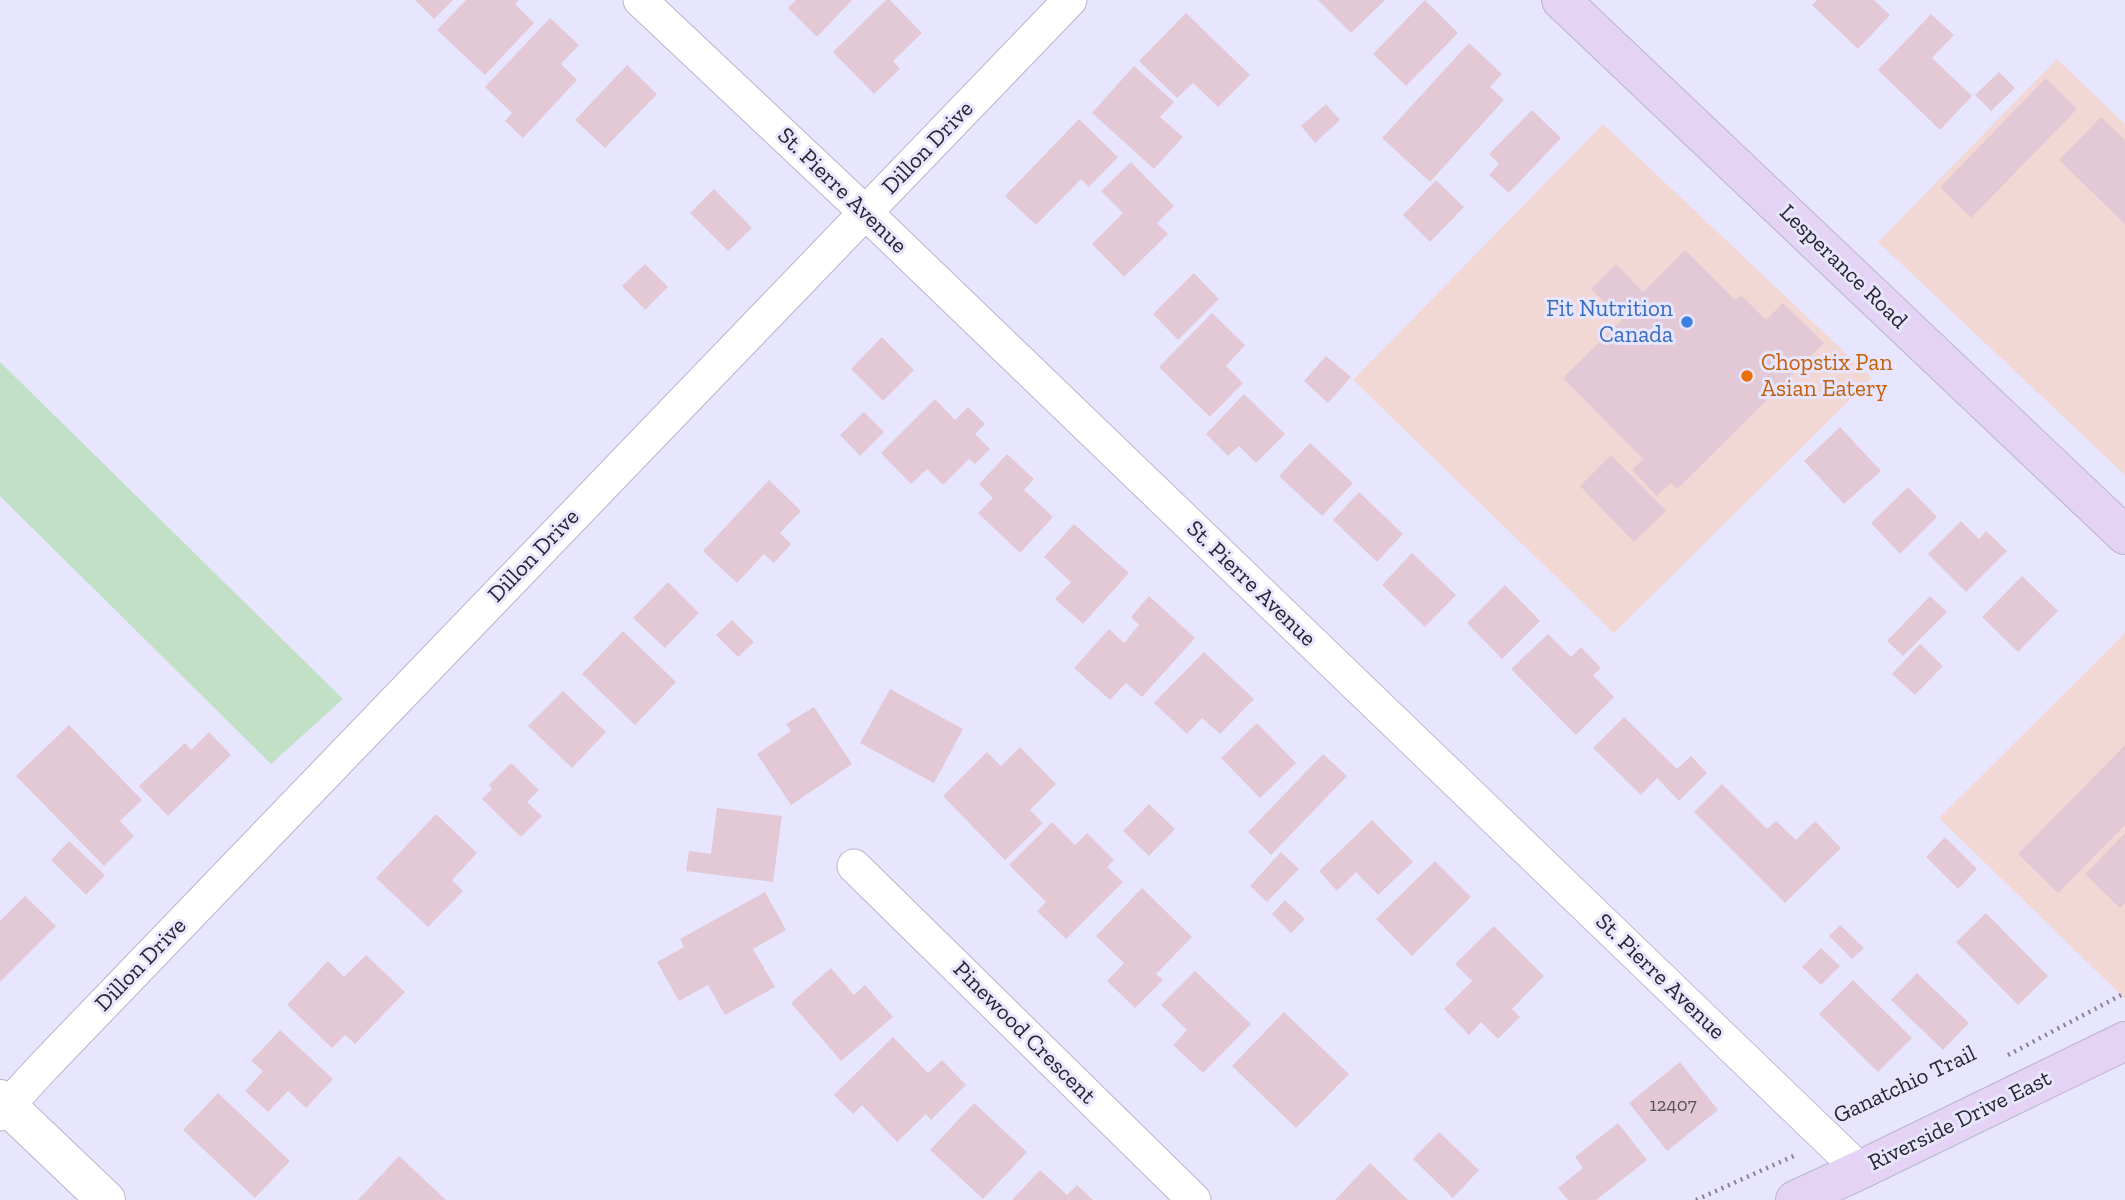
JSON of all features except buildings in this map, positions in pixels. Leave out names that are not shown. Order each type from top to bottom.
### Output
[{"type":"main road","name":"Lesperance Road","points":[[1561,0],[2125,535]]},
{"type":"main road","name":"Riverside Drive East","points":[[1795,1200],[2125,1041]]},
{"type":"street","name":"St. Pierre Avenue","points":[[640,0],[866,213],[1860,1170]]},
{"type":"street","name":"Dillon Drive","points":[[3,1107],[1070,0]]},
{"type":"street","name":"Pinewood Crescent","points":[[854,866],[1194,1200]]},
{"type":"street","points":[[3,1107],[106,1200]]},
{"type":"path","name":"Ganatchio Trail","points":[[2000,1059],[2125,993]]},
{"type":"path","name":"Ganatchio Trail","points":[[1696,1200],[1829,1140]]},
{"type":"shaded area","points":[[2057,59],[2125,124],[2125,475],[1878,242]]},
{"type":"shaded area","points":[[1603,124],[1872,378],[1614,633],[1353,380]]},
{"type":"shaded area","points":[[2125,633],[2125,999],[1939,818]]},
{"type":"green space","points":[[0,362],[343,699],[271,764],[0,496]]},
{"type":"place","name":"Fit Nutrition Canada","points":[[1687,322]]},
{"type":"place","name":"Chopstix Pan Asian Eatery","points":[[1747,376]]}]
